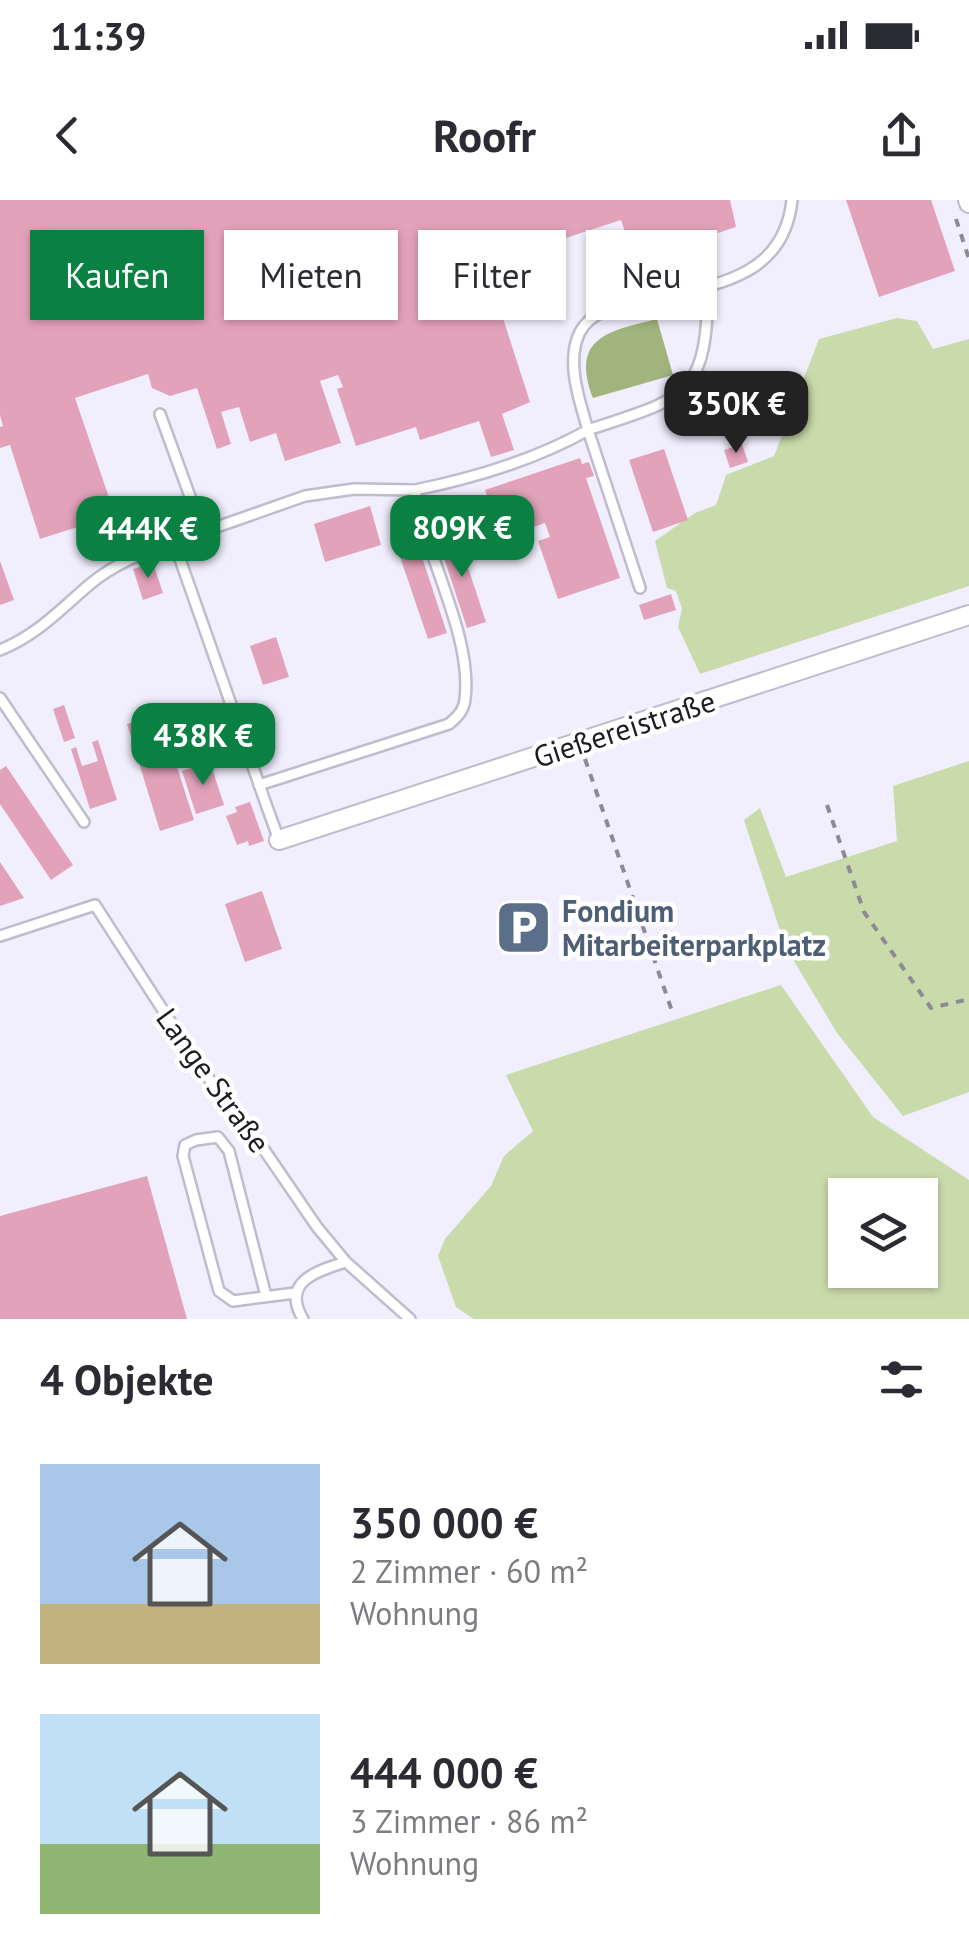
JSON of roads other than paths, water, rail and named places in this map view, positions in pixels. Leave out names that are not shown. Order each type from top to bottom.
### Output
[{"type":"street","name":"Gießereistraße","points":[[279,840],[969,615]]},
{"type":"lane","points":[[717,282],[758,266],[774,249],[790,219],[792,200]]},
{"type":"lane","points":[[590,320],[580,332],[574,352],[576,371],[588,430],[640,588]]},
{"type":"lane","points":[[0,650],[16,644],[58,615],[91,583],[127,558],[305,496],[354,489],[415,490],[456,482],[558,448],[588,430],[664,405],[694,380],[703,357],[706,320]]},
{"type":"lane","points":[[160,414],[203,532]]},
{"type":"lane","points":[[259,785],[449,724],[462,712],[466,698],[460,639],[420,526],[415,490]]},
{"type":"lane","points":[[174,542],[279,840]]},
{"type":"lane","points":[[0,698],[84,822]]},
{"type":"lane","name":"Lange Straße","points":[[0,936],[95,906],[201,1069],[252,1132],[317,1227],[346,1262],[410,1319]]},
{"type":"lane","points":[[266,1296],[229,1151],[218,1137],[185,1145],[182,1156],[220,1291],[233,1300],[295,1294],[315,1272],[346,1262]]},
{"type":"lane","points":[[295,1294],[296,1306],[304,1319]]},
{"type":"place","name":"Fondium Mitarbeiterparkplatz","points":[[523,927]]}]
